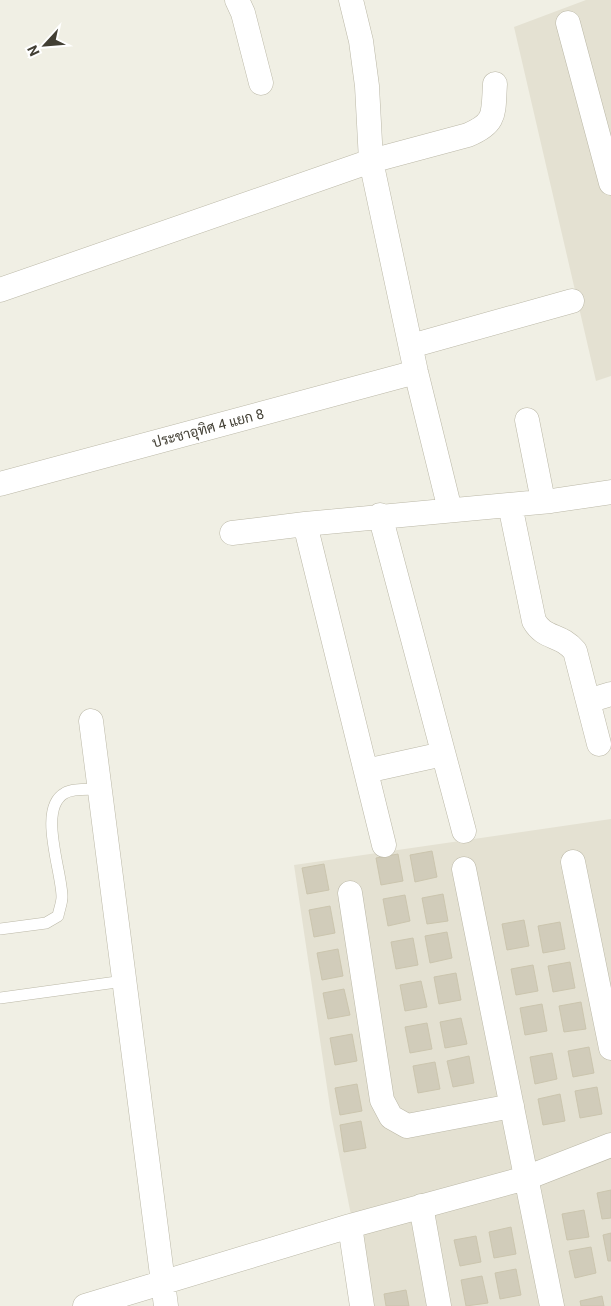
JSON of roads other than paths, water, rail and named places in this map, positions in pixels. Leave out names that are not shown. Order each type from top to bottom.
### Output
[{"type":"street","points":[[237,0],[243,13],[261,83]]},
{"type":"street","points":[[351,0],[361,41],[368,86],[371,161],[416,372],[450,510]]},
{"type":"street","points":[[568,23],[603,121],[611,183]]},
{"type":"street","points":[[0,290],[371,161],[468,135],[483,129],[493,118],[495,84]]},
{"type":"street","points":[[411,346],[572,301]]},
{"type":"street","name":"ประชาอุทิศ 4 แยก 8","points":[[0,483],[416,372]]},
{"type":"street","points":[[527,420],[543,501]]},
{"type":"street","points":[[232,533],[380,516],[510,505],[611,492]]},
{"type":"street","points":[[510,505],[534,621],[539,630],[566,640],[575,651],[599,744]]},
{"type":"street","points":[[380,516],[464,831]]},
{"type":"street","points":[[305,524],[384,844]]},
{"type":"street","points":[[588,701],[611,694]]},
{"type":"street","points":[[91,721],[166,1306]]},
{"type":"street","points":[[366,771],[443,754]]},
{"type":"street","points":[[573,862],[611,1048]]},
{"type":"street","points":[[464,869],[552,1306]]},
{"type":"street","points":[[350,893],[382,1100],[391,1117],[406,1126],[512,1106]]},
{"type":"street","points":[[85,1306],[350,1226],[526,1178],[611,1145]]},
{"type":"street","points":[[422,1206],[439,1306]]},
{"type":"street","points":[[350,1226],[362,1306]]},
{"type":"lane","points":[[0,929],[46,923],[58,916],[62,897],[54,846],[52,811],[56,800],[66,792],[100,789]]},
{"type":"lane","points":[[0,998],[124,981]]}]
